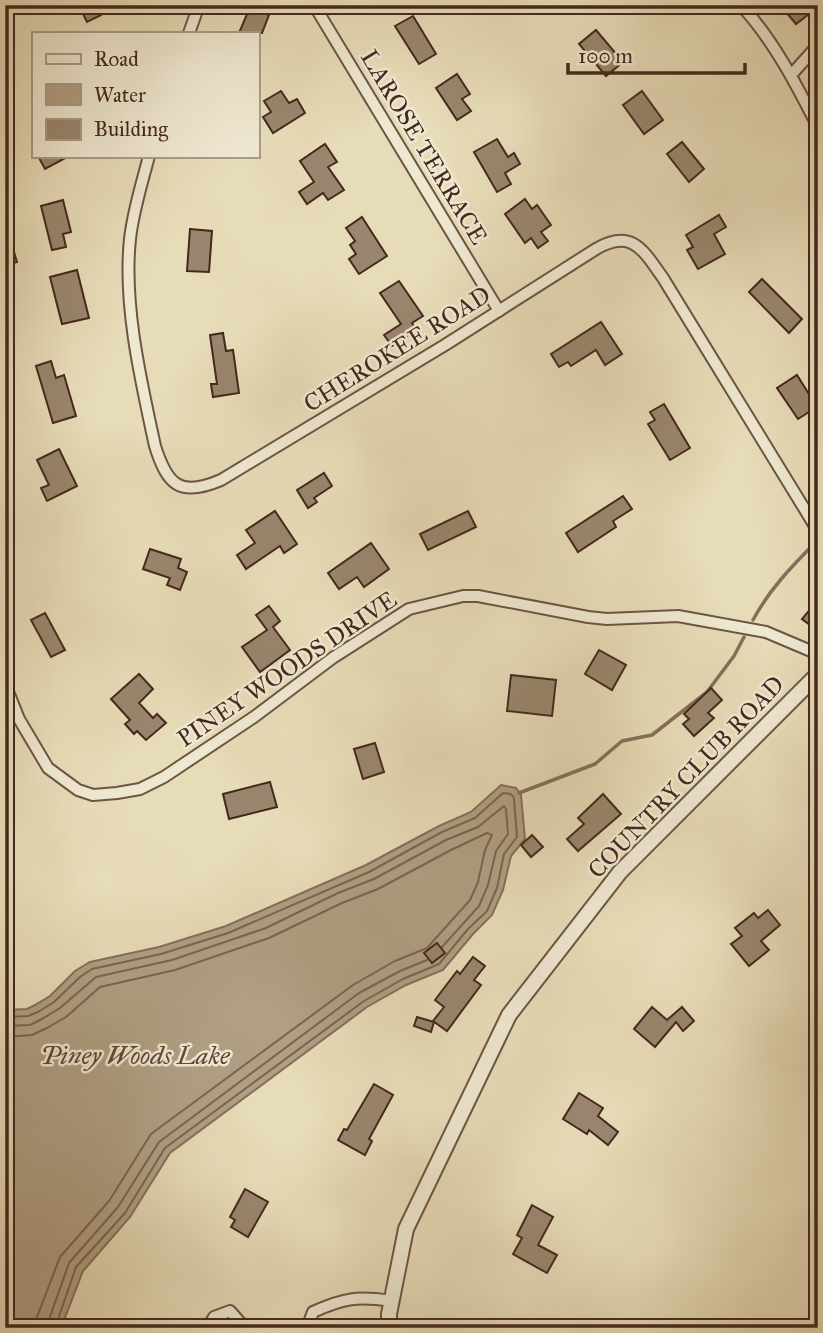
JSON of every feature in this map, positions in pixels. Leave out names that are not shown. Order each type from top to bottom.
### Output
[{"type":"street","points":[[189,32],[199,5]]},
{"type":"street","name":"LAROSE TERRACE","points":[[314,5],[499,311]]},
{"type":"street","points":[[741,5],[792,74],[818,127]]},
{"type":"street","points":[[792,74],[818,44]]},
{"type":"street","name":"CHEROKEE ROAD","points":[[148,158],[133,219],[130,243],[131,314],[155,446],[168,478],[182,487],[208,486],[220,481],[610,241],[622,239],[643,250],[663,278],[818,531]]},
{"type":"street","name":"PINEY WOODS DRIVE","points":[[5,684],[19,719],[48,768],[70,785],[93,795],[140,789],[164,777],[334,657],[409,608],[463,596],[478,596],[607,619],[678,616],[766,632],[818,654]]},
{"type":"street","name":"COUNTRY CLUB ROAD","points":[[389,1325],[391,1301],[406,1229],[509,1015],[620,872],[818,674]]},
{"type":"street","points":[[307,1328],[313,1312],[331,1304],[361,1297],[391,1301]]},
{"type":"street","points":[[211,1328],[214,1317],[230,1311],[245,1328]]},
{"type":"water","name":"Piney Woods Lake","points":[[501,785],[516,788],[521,795],[525,839],[511,856],[503,890],[492,915],[443,970],[406,985],[367,1007],[170,1153],[130,1217],[83,1271],[61,1328],[5,1328],[5,1010],[27,1009],[35,1005],[50,996],[75,971],[90,962],[159,947],[226,926],[366,865],[471,812]]},
{"type":"building","points":[[95,5],[101,15],[87,22],[81,10]]},
{"type":"building","points":[[793,5],[818,7],[796,24],[785,11]]},
{"type":"building","points":[[250,7],[269,15],[262,33],[239,32]]},
{"type":"building","points":[[413,16],[436,54],[419,64],[395,26]]},
{"type":"building","points":[[596,30],[623,62],[606,76],[579,44]]},
{"type":"building","points":[[457,74],[470,94],[462,99],[471,111],[457,120],[436,88]]},
{"type":"building","points":[[281,91],[289,103],[297,99],[305,113],[273,133],[263,117],[271,112],[264,101]]},
{"type":"building","points":[[642,91],[663,120],[644,134],[623,105]]},
{"type":"building","points":[[497,139],[508,157],[514,153],[520,164],[505,173],[511,184],[497,192],[474,152]]},
{"type":"building","points":[[682,142],[704,169],[689,182],[667,154]]},
{"type":"building","points":[[325,144],[337,162],[328,167],[344,190],[328,200],[323,193],[307,204],[299,192],[314,182],[300,161]]},
{"type":"building","points":[[39,158],[65,158],[45,169]]},
{"type":"building","points":[[525,199],[532,209],[537,205],[551,225],[541,232],[548,241],[538,248],[531,238],[525,243],[505,214]]},
{"type":"building","points":[[63,200],[71,232],[63,234],[66,247],[52,250],[41,206]]},
{"type":"building","points":[[719,215],[726,227],[714,234],[725,254],[698,269],[687,250],[693,247],[686,235]]},
{"type":"building","points":[[362,217],[387,256],[359,274],[349,259],[356,254],[350,245],[355,241],[346,228]]},
{"type":"building","points":[[190,229],[212,231],[209,272],[187,271]]},
{"type":"building","points":[[5,232],[8,232],[17,262],[5,265]]},
{"type":"building","points":[[77,270],[89,318],[62,324],[50,277]]},
{"type":"building","points":[[762,279],[802,319],[789,333],[749,292]]},
{"type":"building","points":[[399,281],[423,316],[412,323],[416,330],[392,346],[384,335],[401,324],[380,293]]},
{"type":"building","points":[[601,322],[622,354],[605,365],[596,350],[571,366],[568,362],[559,367],[551,354]]},
{"type":"building","points":[[223,333],[226,351],[233,350],[239,393],[213,397],[211,384],[217,384],[210,335]]},
{"type":"building","points":[[51,361],[56,378],[64,375],[76,416],[53,423],[36,366]]},
{"type":"building","points":[[797,375],[817,407],[798,419],[777,388]]},
{"type":"building","points":[[664,404],[690,448],[670,460],[648,424],[655,420],[650,412]]},
{"type":"building","points":[[59,449],[77,486],[47,501],[41,488],[49,485],[37,460]]},
{"type":"building","points":[[324,473],[332,486],[314,498],[317,502],[308,508],[297,490]]},
{"type":"building","points":[[623,496],[632,509],[613,521],[616,527],[578,552],[566,533]]},
{"type":"building","points":[[275,511],[297,544],[284,553],[280,546],[246,569],[237,555],[255,543],[246,530]]},
{"type":"building","points":[[468,511],[476,527],[428,550],[420,534]]},
{"type":"building","points":[[371,543],[389,569],[364,587],[357,577],[339,589],[328,573]]},
{"type":"building","points":[[150,549],[181,559],[178,568],[187,572],[180,590],[167,585],[170,578],[143,569]]},
{"type":"building","points":[[818,600],[818,631],[802,619]]},
{"type":"building","points":[[269,606],[280,621],[273,627],[290,650],[260,672],[242,647],[267,630],[256,615]]},
{"type":"building","points":[[45,613],[65,650],[51,657],[31,620]]},
{"type":"building","points":[[599,650],[626,665],[612,690],[585,674]]},
{"type":"building","points":[[139,674],[153,689],[139,703],[153,718],[157,714],[166,723],[146,740],[137,731],[134,734],[125,724],[130,720],[111,699]]},
{"type":"building","points":[[511,675],[556,680],[552,716],[507,711]]},
{"type":"building","points":[[711,688],[722,700],[708,713],[714,718],[694,736],[683,724],[689,719],[684,714]]},
{"type":"building","points":[[375,743],[384,772],[363,779],[354,749]]},
{"type":"building","points":[[270,782],[277,807],[229,819],[223,794]]},
{"type":"building","points":[[603,794],[621,814],[578,851],[567,839],[584,824],[578,818]]},
{"type":"building","points":[[532,835],[543,847],[531,857],[521,845]]},
{"type":"building","points":[[768,910],[780,925],[761,941],[769,950],[749,966],[731,944],[742,936],[735,928],[754,913],[758,918]]},
{"type":"building","points":[[437,943],[445,953],[432,963],[424,953]]},
{"type":"building","points":[[473,957],[485,966],[474,980],[481,985],[447,1031],[433,1021],[444,1007],[435,1000],[457,971],[460,974]]},
{"type":"building","points":[[652,1007],[667,1020],[682,1007],[694,1021],[683,1031],[676,1022],[655,1047],[634,1029]]},
{"type":"building","points":[[417,1017],[434,1022],[431,1032],[414,1026]]},
{"type":"building","points":[[374,1084],[393,1095],[369,1139],[372,1141],[365,1155],[338,1140],[344,1129],[347,1130]]},
{"type":"building","points":[[579,1093],[603,1108],[598,1116],[618,1132],[608,1145],[589,1130],[587,1134],[563,1119]]},
{"type":"building","points":[[245,1189],[268,1202],[248,1237],[231,1227],[235,1220],[230,1217]]},
{"type":"building","points":[[532,1205],[553,1217],[538,1245],[557,1255],[547,1273],[513,1254],[522,1238],[517,1235]]},
{"type":"waterway","points":[[753,620],[773,589],[815,543]]},
{"type":"waterway","points":[[519,793],[595,764],[622,741],[652,735],[707,692],[734,656],[744,637]]}]
